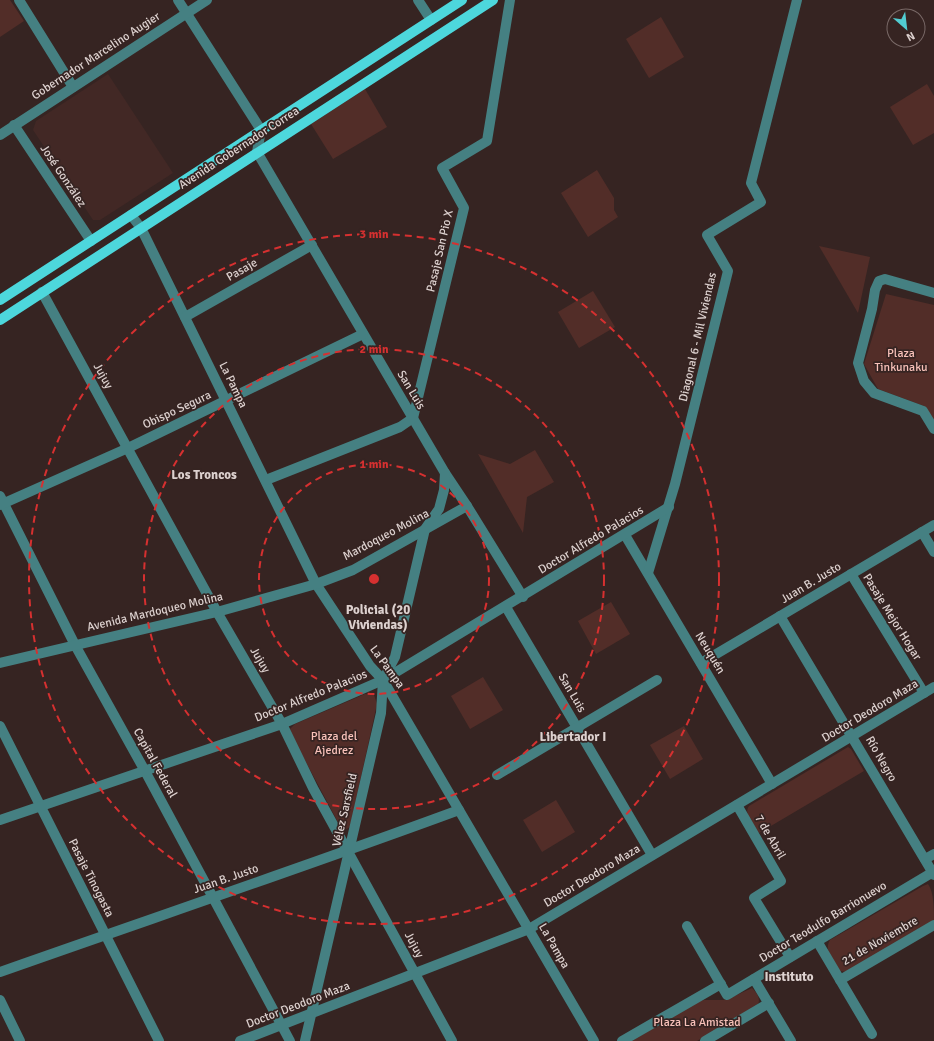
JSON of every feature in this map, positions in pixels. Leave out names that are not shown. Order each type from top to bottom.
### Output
[{"type":"main road","name":"Avenida Gobernador Correa","points":[[0,300],[462,0]]},
{"type":"main road","name":"Avenida Gobernador Correa","points":[[0,320],[493,0]]},
{"type":"street","points":[[19,0],[73,87]]},
{"type":"street","points":[[178,0],[261,130],[257,152]]},
{"type":"street","name":"Gobernador Marcelino Augier","points":[[0,135],[207,0]]},
{"type":"street","points":[[418,0],[431,20]]},
{"type":"street","name":"Pasaje San Pio X","points":[[413,418],[464,208],[442,168],[487,141],[510,0]]},
{"type":"street","name":"Diagonal 6 - Mil Viviendas","points":[[648,573],[669,507],[728,271],[707,235],[762,202],[751,183],[796,0]]},
{"type":"street","name":"José González","points":[[14,125],[91,241]]},
{"type":"street","name":"San Luis","points":[[257,152],[445,473],[522,596]]},
{"type":"street","name":"La Pampa","points":[[131,214],[141,228],[316,584],[370,666],[383,680],[594,1041]]},
{"type":"street","name":"Pasaje","points":[[185,317],[312,246]]},
{"type":"street","points":[[934,293],[885,279],[879,281],[875,290],[872,309],[858,363],[864,381],[874,393],[923,410],[934,429]]},
{"type":"street","name":"Jujuy","points":[[42,292],[217,612],[282,724],[313,788],[349,851],[414,974],[452,1041]]},
{"type":"street","name":"Obispo Segura","points":[[1,501],[128,448],[363,334]]},
{"type":"street","points":[[266,480],[400,427],[413,418]]},
{"type":"street","name":"Vélez Sarsfield","points":[[305,1041],[381,713],[383,680],[395,657],[425,530],[439,509],[444,490],[445,473]]},
{"type":"street","name":"Capital Federal","points":[[1,501],[75,645],[145,771],[290,1041]]},
{"type":"street","name":"Mardoqueo Molina","points":[[316,584],[352,570],[467,506]]},
{"type":"street","name":"Doctor Alfredo Palacios","points":[[0,820],[282,724],[383,680],[669,507]]},
{"type":"street","name":"Juan B. Justo","points":[[701,663],[934,525]]},
{"type":"street","points":[[922,532],[934,552]]},
{"type":"street","name":"Neuquén","points":[[625,535],[772,784]]},
{"type":"street","name":"Pasaje Mejor Hogar","points":[[851,574],[924,693]]},
{"type":"street","name":"Avenida Mardoqueo Molina","points":[[0,663],[217,612],[316,584]]},
{"type":"street","name":"San Luis","points":[[506,607],[652,856]]},
{"type":"street","name":"Río Negro","points":[[780,616],[853,736],[933,874]]},
{"type":"street","points":[[497,775],[656,680]]},
{"type":"street","name":"Doctor Deodoro Maza","points":[[240,1041],[529,929],[934,688]]},
{"type":"street","name":"Pasaje Tinogasta","points":[[0,726],[158,1041]]},
{"type":"street","name":"7 de Abril","points":[[737,805],[781,881],[754,898],[790,957]]},
{"type":"street","name":"Juan B. Justo","points":[[0,972],[349,851],[459,810]]},
{"type":"street","points":[[925,859],[934,854]]},
{"type":"street","name":"Doctor Teodulfo Barrionuevo","points":[[721,984],[727,995],[933,874]]},
{"type":"street","name":"21 de Noviembre","points":[[840,980],[934,925]]},
{"type":"street","points":[[622,1041],[721,984],[687,926]]},
{"type":"street","points":[[817,941],[872,1034]]},
{"type":"street","points":[[754,979],[791,1041]]},
{"type":"street","points":[[0,1000],[20,1041]]},
{"type":"street","points":[[705,1041],[768,1003]]},
{"type":"shaded area","points":[[108,74],[173,173],[100,220],[93,220],[33,130],[36,121]]},
{"type":"green space","points":[[0,0],[10,0],[24,21],[0,37]]},
{"type":"green space","points":[[661,17],[684,57],[649,78],[626,39]]},
{"type":"green space","points":[[927,84],[934,96],[934,133],[913,145],[890,107]]},
{"type":"green space","points":[[365,89],[387,127],[333,159],[311,124]]},
{"type":"green space","points":[[597,170],[614,198],[614,210],[618,217],[588,237],[561,193]]},
{"type":"green space","points":[[819,246],[870,257],[858,313]]},
{"type":"green space","points":[[593,291],[615,327],[579,348],[558,312]]},
{"type":"green space","name":"Plaza Tinkunaku","points":[[886,294],[934,305],[934,422],[924,406],[878,389],[864,364]]},
{"type":"green space","points":[[535,450],[554,482],[527,497],[523,533],[478,454],[510,464]]},
{"type":"green space","points":[[611,602],[630,634],[596,654],[578,621]]},
{"type":"green space","points":[[483,677],[503,710],[470,729],[451,696]]},
{"type":"green space","name":"Plaza del Ajedrez","points":[[365,694],[374,695],[377,704],[350,827],[345,830],[340,826],[291,734],[290,729],[295,724]]},
{"type":"green space","points":[[684,726],[703,759],[670,779],[650,745]]},
{"type":"green space","points":[[848,747],[851,749],[864,771],[759,833],[748,816],[747,813],[749,806]]},
{"type":"green space","points":[[556,800],[575,832],[542,852],[523,820]]},
{"type":"green space","points":[[928,884],[933,896],[934,920],[846,972],[840,971],[829,952],[828,944],[830,940]]},
{"type":"green space","name":"Plaza La Amistad","points":[[752,988],[758,997],[758,1004],[697,1041],[632,1041],[697,1002],[704,1000],[728,999]]},
{"type":"district","name":"Los Troncos","points":[[204,475]]},
{"type":"district","name":"Policial (20 Viviendas)","points":[[378,618]]},
{"type":"district","name":"Libertador I","points":[[573,737]]},
{"type":"district","name":"Instituto","points":[[789,977]]}]
